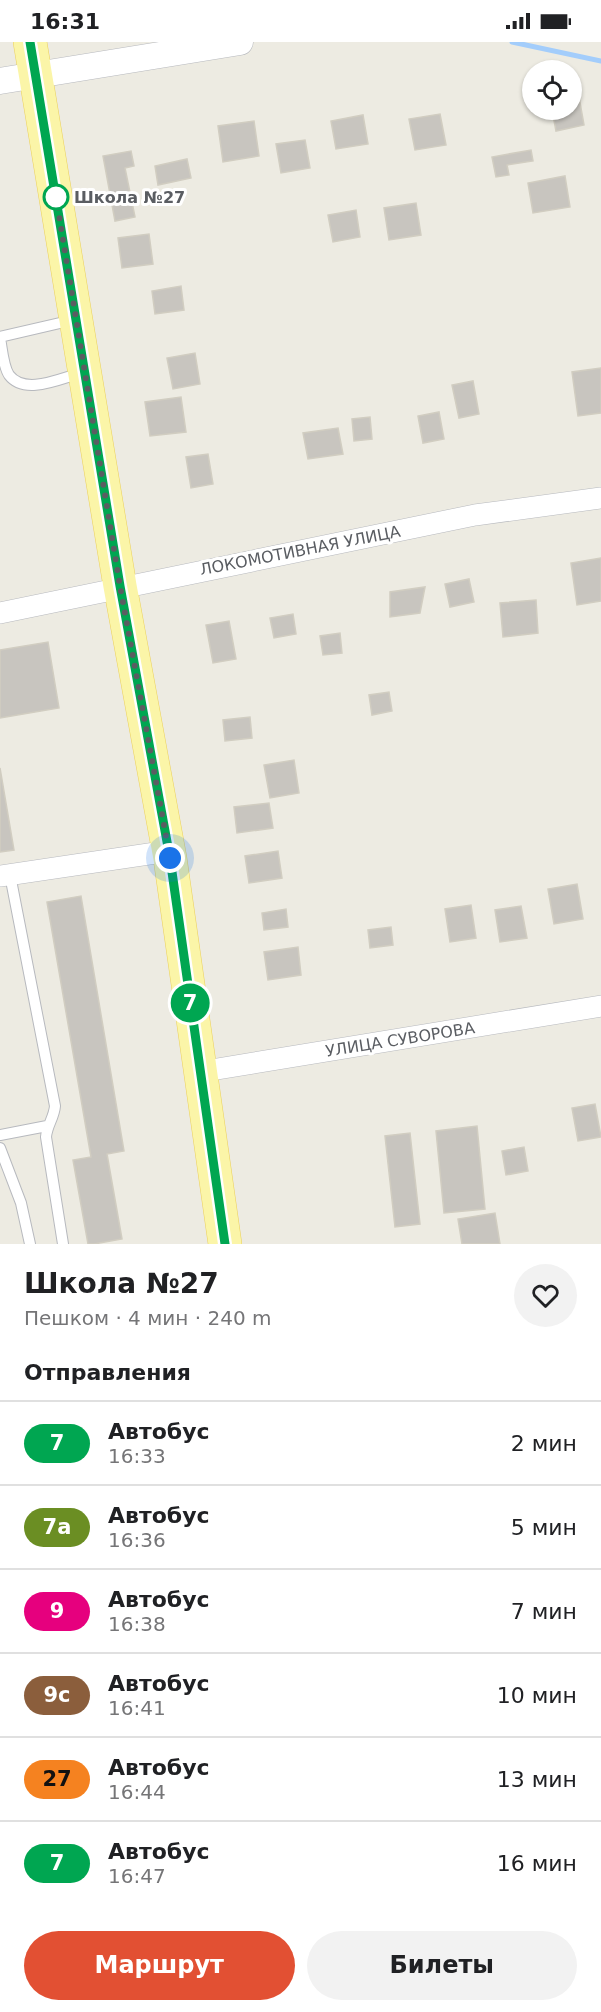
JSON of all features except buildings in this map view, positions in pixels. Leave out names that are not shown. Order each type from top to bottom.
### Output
[{"type":"main road","points":[[30,42],[120,586],[169,850],[225,1244]]},
{"type":"street","points":[[0,81],[240,42]]},
{"type":"street","name":"ЛОКОМОТИВНАЯ УЛИЦА","points":[[0,613],[120,586],[475,515],[601,498]]},
{"type":"street","points":[[5,876],[169,850]]},
{"type":"street","name":"УЛИЦА СУВОРОВА","points":[[199,1072],[601,1006]]},
{"type":"lane","points":[[76,319],[0,338],[9,374],[20,384],[35,385],[85,372]]},
{"type":"lane","points":[[5,876],[55,1106],[55,1115],[46,1126],[46,1137],[63,1244]]},
{"type":"lane","points":[[0,1135],[46,1126]]},
{"type":"lane","points":[[0,1148],[21,1203],[30,1244]]},
{"type":"waterway","points":[[512,42],[601,61]]},
{"type":"bus line","name":"7","points":[[30,42],[120,586],[170,858],[225,1244]]},
{"type":"place","name":"Школа №27","points":[[56,197]]},
{"type":"route","points":[[56,197],[120,586],[170,858]]}]
